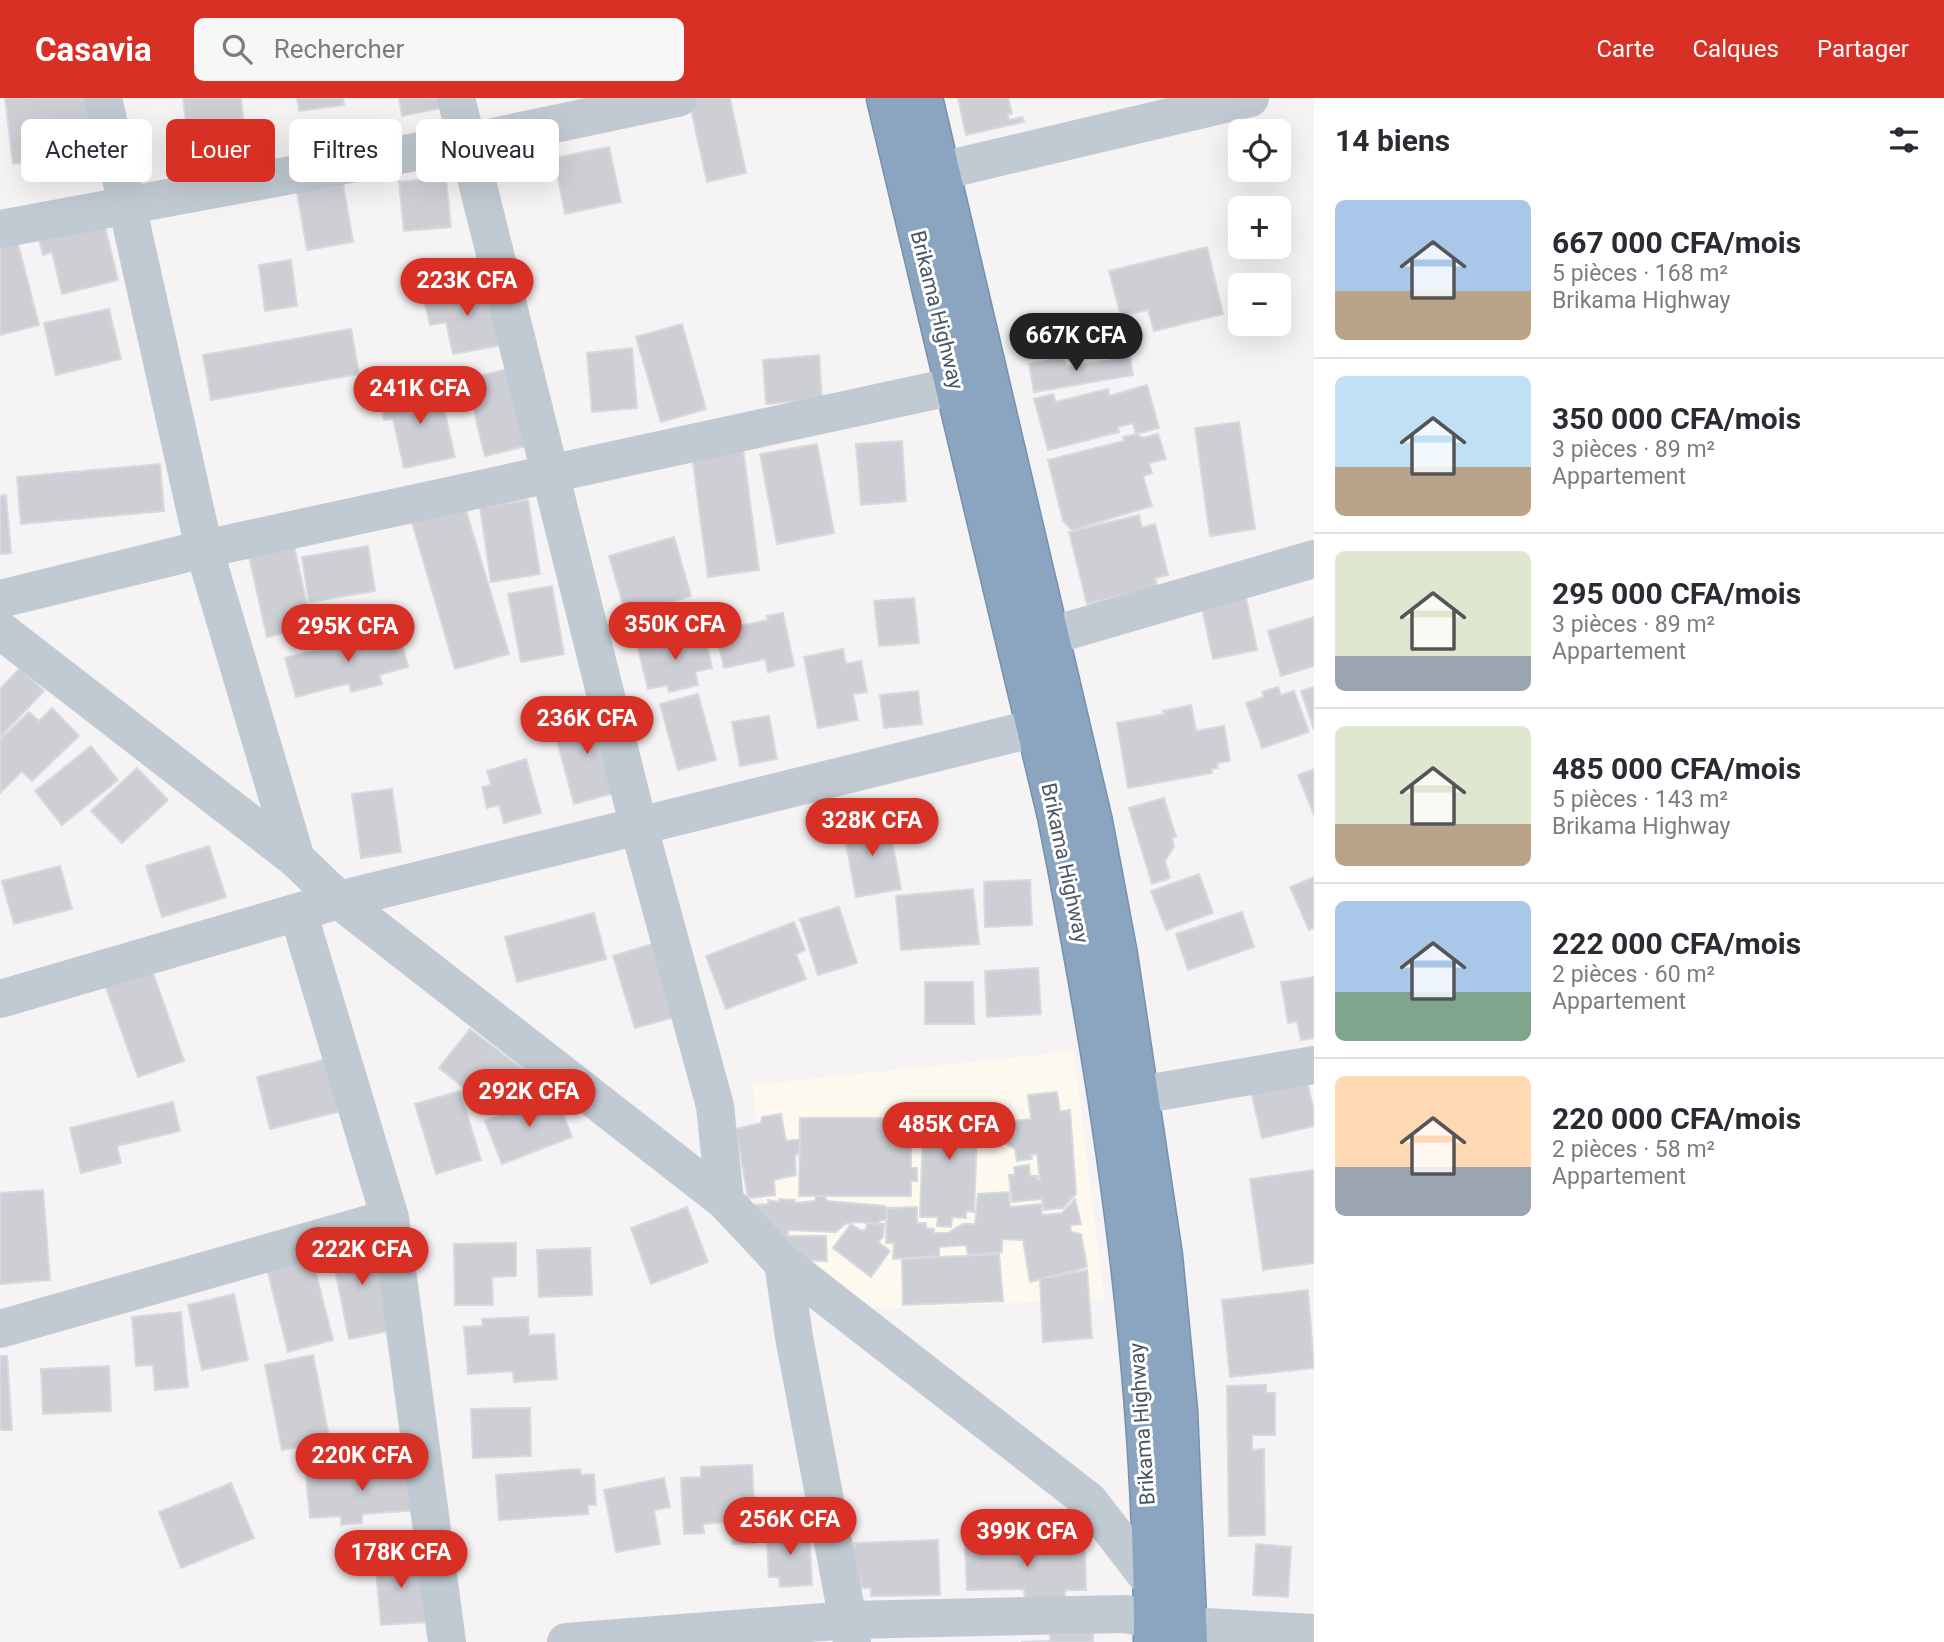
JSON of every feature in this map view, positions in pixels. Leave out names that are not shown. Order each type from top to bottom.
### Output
[{"type":"highway","name":"Brikama Highway","points":[[886,98],[1036,728],[1080,934],[1120,1189],[1140,1376],[1153,1584],[1171,1633]]},
{"type":"highway","name":"Brikama Highway","points":[[923,98],[1093,822],[1140,1095],[1164,1256],[1178,1411],[1171,1633]]},
{"type":"street","points":[[103,98],[204,549],[296,859]]},
{"type":"street","points":[[456,98],[462,119]]},
{"type":"street","points":[[559,123],[678,98]]},
{"type":"street","points":[[941,171],[1250,98]]},
{"type":"street","points":[[0,229],[416,152]]},
{"type":"street","points":[[479,182],[638,824],[715,1107],[725,1201]]},
{"type":"street","points":[[0,599],[204,549],[955,386]]},
{"type":"street","points":[[1050,636],[1314,559]]},
{"type":"street","points":[[0,630],[296,859],[339,900],[725,1201],[783,1263],[1089,1501],[1153,1584]]},
{"type":"street","points":[[0,999],[339,900],[638,824],[1036,728]]},
{"type":"street","points":[[298,912],[390,1218],[447,1642]]},
{"type":"street","points":[[1140,1095],[1314,1065]]},
{"type":"street","points":[[0,1329],[390,1218]]},
{"type":"street","points":[[783,1263],[794,1337],[850,1631]]},
{"type":"street","points":[[566,1642],[850,1631],[1125,1614],[1171,1633],[1314,1633]]},
{"type":"shaded area","points":[[1074,1051],[1104,1299],[872,1309],[765,1226],[753,1085]]},
{"type":"building","points":[[5,98],[90,98],[93,119],[21,119],[21,163],[13,164]]},
{"type":"building","points":[[183,98],[241,98],[243,119],[185,119]]},
{"type":"building","points":[[297,98],[343,98],[344,105],[299,111]]},
{"type":"building","points":[[399,98],[438,98],[441,108],[402,116]]},
{"type":"building","points":[[730,98],[746,173],[707,182],[689,100]]},
{"type":"building","points":[[958,98],[1008,98],[1012,114],[1008,114],[1009,120],[1022,117],[1024,122],[966,135]]},
{"type":"building","points":[[609,147],[621,202],[565,214],[559,182],[559,157]]},
{"type":"building","points":[[343,182],[353,242],[307,250],[296,186]]},
{"type":"building","points":[[399,182],[446,182],[451,227],[404,231]]},
{"type":"building","points":[[103,219],[118,280],[62,294],[52,252],[43,255],[38,235]]},
{"type":"building","points":[[16,236],[39,325],[0,335],[0,240]]},
{"type":"building","points":[[1207,247],[1223,314],[1154,331],[1148,310],[1121,316],[1109,271]]},
{"type":"building","points":[[291,260],[297,306],[265,311],[259,265]]},
{"type":"building","points":[[490,285],[502,345],[453,354],[446,322],[430,325],[424,298]]},
{"type":"building","points":[[109,309],[121,359],[56,375],[44,323]]},
{"type":"building","points":[[682,324],[706,409],[661,422],[636,337]]},
{"type":"building","points":[[351,329],[359,374],[211,400],[203,355]]},
{"type":"building","points":[[632,348],[637,408],[592,412],[587,353]]},
{"type":"building","points":[[819,355],[822,399],[766,404],[763,360]]},
{"type":"building","points":[[1130,357],[1133,375],[1034,392],[1029,364],[1063,358],[1067,367]]},
{"type":"building","points":[[512,368],[530,445],[485,456],[466,379]]},
{"type":"building","points":[[1147,385],[1159,428],[1136,434],[1133,423],[1118,427],[1119,432],[1048,450],[1034,399],[1053,394],[1056,402],[1108,389],[1109,396]]},
{"type":"building","points":[[439,386],[455,457],[404,468],[393,419],[384,420],[380,399]]},
{"type":"building","points":[[1239,422],[1255,529],[1210,536],[1195,428]]},
{"type":"building","points":[[1136,434],[1143,438],[1158,434],[1166,459],[1149,463],[1152,473],[1143,476],[1152,506],[1072,530],[1063,521],[1048,460],[1124,441],[1123,437]]},
{"type":"building","points":[[902,441],[906,501],[861,505],[856,444]]},
{"type":"building","points":[[817,444],[834,533],[777,544],[760,454]]},
{"type":"building","points":[[743,448],[759,570],[708,577],[692,455]]},
{"type":"building","points":[[160,464],[164,511],[21,524],[17,477]]},
{"type":"building","points":[[6,495],[11,553],[0,554],[0,496]]},
{"type":"building","points":[[528,500],[540,574],[491,582],[480,507]]},
{"type":"building","points":[[465,507],[509,654],[455,669],[412,522]]},
{"type":"building","points":[[1139,515],[1142,528],[1155,524],[1168,575],[1155,578],[1157,587],[1087,604],[1069,532]]},
{"type":"building","points":[[292,537],[312,627],[267,637],[247,547]]},
{"type":"building","points":[[674,537],[691,596],[626,615],[609,556]]},
{"type":"building","points":[[368,546],[375,591],[309,602],[302,557]]},
{"type":"building","points":[[552,586],[564,654],[521,662],[508,594]]},
{"type":"building","points":[[1245,593],[1257,650],[1213,659],[1201,603]]},
{"type":"building","points":[[914,598],[919,643],[879,646],[874,601]]},
{"type":"building","points":[[783,613],[794,666],[768,672],[765,659],[724,668],[716,631],[768,620],[767,616]]},
{"type":"building","points":[[1314,617],[1314,666],[1281,676],[1268,631]]},
{"type":"building","points":[[398,628],[408,667],[379,675],[382,684],[351,692],[349,683],[296,697],[285,658]]},
{"type":"building","points":[[704,632],[712,668],[695,672],[698,685],[669,692],[667,685],[648,689],[638,648]]},
{"type":"building","points":[[843,649],[846,664],[861,661],[867,692],[853,694],[858,720],[818,728],[804,657]]},
{"type":"building","points":[[20,668],[44,691],[0,737],[0,689]]},
{"type":"building","points":[[1278,687],[1281,695],[1294,691],[1309,732],[1262,748],[1246,703],[1264,697],[1262,692]]},
{"type":"building","points":[[1314,687],[1314,730],[1301,691]]},
{"type":"building","points":[[918,691],[922,724],[884,728],[880,695]]},
{"type":"building","points":[[698,694],[716,760],[678,770],[660,704]]},
{"type":"building","points":[[1191,705],[1196,731],[1224,726],[1230,761],[1217,763],[1218,768],[1211,769],[1212,773],[1128,788],[1117,723],[1165,714],[1163,711]]},
{"type":"building","points":[[52,708],[79,736],[32,781],[22,771],[0,793],[0,740],[29,712],[39,721]]},
{"type":"building","points":[[571,713],[574,723],[607,714],[618,792],[574,804],[551,718]]},
{"type":"building","points":[[769,716],[777,759],[740,766],[732,722]]},
{"type":"building","points":[[91,746],[118,780],[62,825],[35,791]]},
{"type":"building","points":[[526,759],[541,813],[504,823],[499,805],[487,808],[482,787],[491,785],[487,771]]},
{"type":"building","points":[[137,768],[168,800],[122,843],[91,811]]},
{"type":"building","points":[[1314,769],[1314,815],[1298,775]]},
{"type":"building","points":[[392,789],[401,852],[361,858],[352,794]]},
{"type":"building","points":[[1164,798],[1176,837],[1172,838],[1174,846],[1165,861],[1170,878],[1152,884],[1129,808]]},
{"type":"building","points":[[888,819],[901,889],[856,897],[843,827]]},
{"type":"building","points":[[209,846],[226,897],[162,917],[146,866]]},
{"type":"building","points":[[60,866],[72,909],[14,924],[2,881]]},
{"type":"building","points":[[1199,874],[1213,913],[1166,930],[1151,891]]},
{"type":"building","points":[[1314,877],[1314,928],[1309,930],[1290,887]]},
{"type":"building","points":[[1030,880],[1032,925],[985,927],[984,882]]},
{"type":"building","points":[[973,889],[979,944],[901,950],[896,896]]},
{"type":"building","points":[[839,907],[857,963],[818,975],[800,919]]},
{"type":"building","points":[[1242,912],[1254,947],[1188,970],[1176,934]]},
{"type":"building","points":[[594,913],[606,959],[517,982],[505,937]]},
{"type":"building","points":[[794,922],[805,950],[796,954],[806,979],[726,1009],[706,956]]},
{"type":"building","points":[[659,942],[682,1015],[635,1028],[613,956]]},
{"type":"building","points":[[1038,968],[1041,1014],[987,1017],[985,971]]},
{"type":"building","points":[[152,970],[184,1061],[138,1077],[105,985]]},
{"type":"building","points":[[1314,977],[1314,1038],[1301,1040],[1297,1021],[1288,1023],[1281,982]]},
{"type":"building","points":[[925,982],[973,982],[974,1024],[925,1024]]},
{"type":"building","points":[[470,1029],[537,1080],[524,1097],[510,1087],[493,1110],[439,1068]]},
{"type":"building","points":[[327,1059],[341,1111],[270,1129],[257,1077]]},
{"type":"building","points":[[1306,1078],[1314,1110],[1314,1126],[1262,1138],[1251,1091]]},
{"type":"building","points":[[460,1091],[481,1160],[436,1174],[415,1104]]},
{"type":"building","points":[[1057,1092],[1060,1112],[1070,1110],[1076,1194],[1063,1208],[1044,1210],[1042,1199],[1012,1202],[1009,1175],[1015,1175],[1014,1167],[1029,1165],[1030,1176],[1037,1176],[1037,1180],[1040,1180],[1037,1154],[1031,1155],[1032,1159],[1017,1161],[1015,1149],[1006,1144],[1004,1122],[1031,1119],[1028,1095]]},
{"type":"building","points":[[555,1093],[572,1137],[502,1164],[485,1121]]},
{"type":"building","points":[[173,1102],[180,1131],[117,1146],[121,1163],[81,1173],[70,1128]]},
{"type":"building","points":[[924,1105],[978,1107],[974,1212],[966,1211],[966,1218],[952,1217],[951,1227],[937,1226],[938,1217],[920,1217]]},
{"type":"building","points":[[781,1114],[786,1141],[800,1139],[799,1153],[795,1156],[796,1175],[774,1180],[775,1195],[748,1198],[736,1129],[761,1123],[762,1117]]},
{"type":"building","points":[[800,1118],[911,1118],[911,1168],[917,1168],[917,1181],[911,1181],[911,1196],[799,1196]]},
{"type":"building","points":[[1314,1170],[1314,1263],[1263,1270],[1250,1179]]},
{"type":"building","points":[[43,1190],[50,1280],[0,1284],[0,1193]]},
{"type":"building","points":[[1009,1192],[1010,1207],[1041,1204],[1042,1215],[1062,1213],[1075,1199],[1081,1224],[1070,1225],[1071,1232],[1081,1234],[1087,1267],[1030,1282],[1023,1240],[1002,1239],[1002,1252],[968,1255],[966,1245],[939,1247],[939,1256],[893,1259],[894,1243],[886,1243],[887,1208],[917,1207],[917,1223],[926,1223],[926,1228],[934,1229],[934,1233],[948,1233],[963,1224],[975,1224],[978,1194]]},
{"type":"building","points":[[816,1196],[825,1196],[827,1201],[885,1206],[887,1220],[880,1220],[879,1224],[845,1224],[836,1232],[788,1230],[788,1236],[826,1236],[827,1261],[788,1260],[753,1205],[769,1204],[768,1200],[779,1202],[779,1199],[795,1200],[795,1203],[815,1201]]},
{"type":"building","points":[[687,1207],[708,1262],[651,1284],[631,1228]]},
{"type":"building","points":[[867,1223],[884,1224],[883,1237],[878,1242],[890,1251],[871,1277],[833,1248],[851,1224],[862,1231],[866,1229]]},
{"type":"building","points":[[376,1236],[394,1330],[349,1339],[330,1244]]},
{"type":"building","points":[[516,1243],[516,1276],[492,1277],[493,1305],[455,1305],[454,1244]]},
{"type":"building","points":[[590,1248],[592,1295],[539,1297],[537,1250]]},
{"type":"building","points":[[311,1254],[333,1340],[288,1352],[266,1265]]},
{"type":"building","points":[[999,1254],[1003,1301],[903,1305],[902,1259]]},
{"type":"building","points":[[1087,1270],[1092,1338],[1043,1342],[1040,1279]]},
{"type":"building","points":[[1308,1290],[1314,1368],[1230,1377],[1222,1300]]},
{"type":"building","points":[[234,1294],[248,1360],[202,1370],[188,1305]]},
{"type":"building","points":[[181,1312],[188,1387],[155,1390],[153,1365],[136,1366],[132,1317]]},
{"type":"building","points":[[528,1317],[529,1335],[554,1334],[557,1379],[514,1382],[513,1371],[468,1374],[464,1327],[483,1326],[482,1319]]},
{"type":"building","points":[[313,1355],[330,1441],[282,1450],[265,1365]]},
{"type":"building","points":[[0,1356],[7,1356],[12,1430],[0,1430]]},
{"type":"building","points":[[109,1366],[111,1411],[43,1414],[41,1369]]},
{"type":"building","points":[[1266,1385],[1266,1393],[1275,1393],[1275,1435],[1252,1435],[1252,1450],[1264,1449],[1265,1535],[1229,1536],[1227,1386]]},
{"type":"building","points":[[530,1408],[531,1456],[473,1458],[471,1409]]},
{"type":"building","points":[[416,1465],[419,1510],[362,1514],[362,1523],[341,1525],[341,1516],[310,1518],[306,1473]]},
{"type":"building","points":[[752,1465],[756,1543],[733,1544],[731,1522],[703,1524],[704,1533],[684,1534],[681,1478],[701,1477],[701,1467]]},
{"type":"building","points":[[580,1469],[581,1475],[594,1474],[596,1505],[588,1505],[588,1514],[499,1520],[496,1475]]},
{"type":"building","points":[[664,1478],[670,1507],[654,1510],[660,1544],[616,1552],[604,1490]]},
{"type":"building","points":[[231,1483],[254,1538],[181,1568],[159,1512]]},
{"type":"building","points":[[809,1528],[812,1585],[780,1587],[779,1577],[769,1577],[766,1531]]},
{"type":"building","points":[[938,1540],[940,1595],[871,1596],[871,1588],[861,1588],[860,1579],[850,1579],[849,1548],[854,1548],[854,1543]]},
{"type":"building","points":[[1066,1542],[1066,1550],[1085,1549],[1086,1590],[1065,1590],[1065,1601],[1025,1603],[1024,1589],[967,1590],[965,1545]]},
{"type":"building","points":[[1256,1544],[1291,1547],[1288,1597],[1253,1595]]},
{"type":"building","points":[[420,1554],[426,1622],[381,1625],[375,1558]]},
{"type":"building","points":[[1093,1633],[1093,1642],[1021,1642],[1050,1641],[1050,1634]]}]
